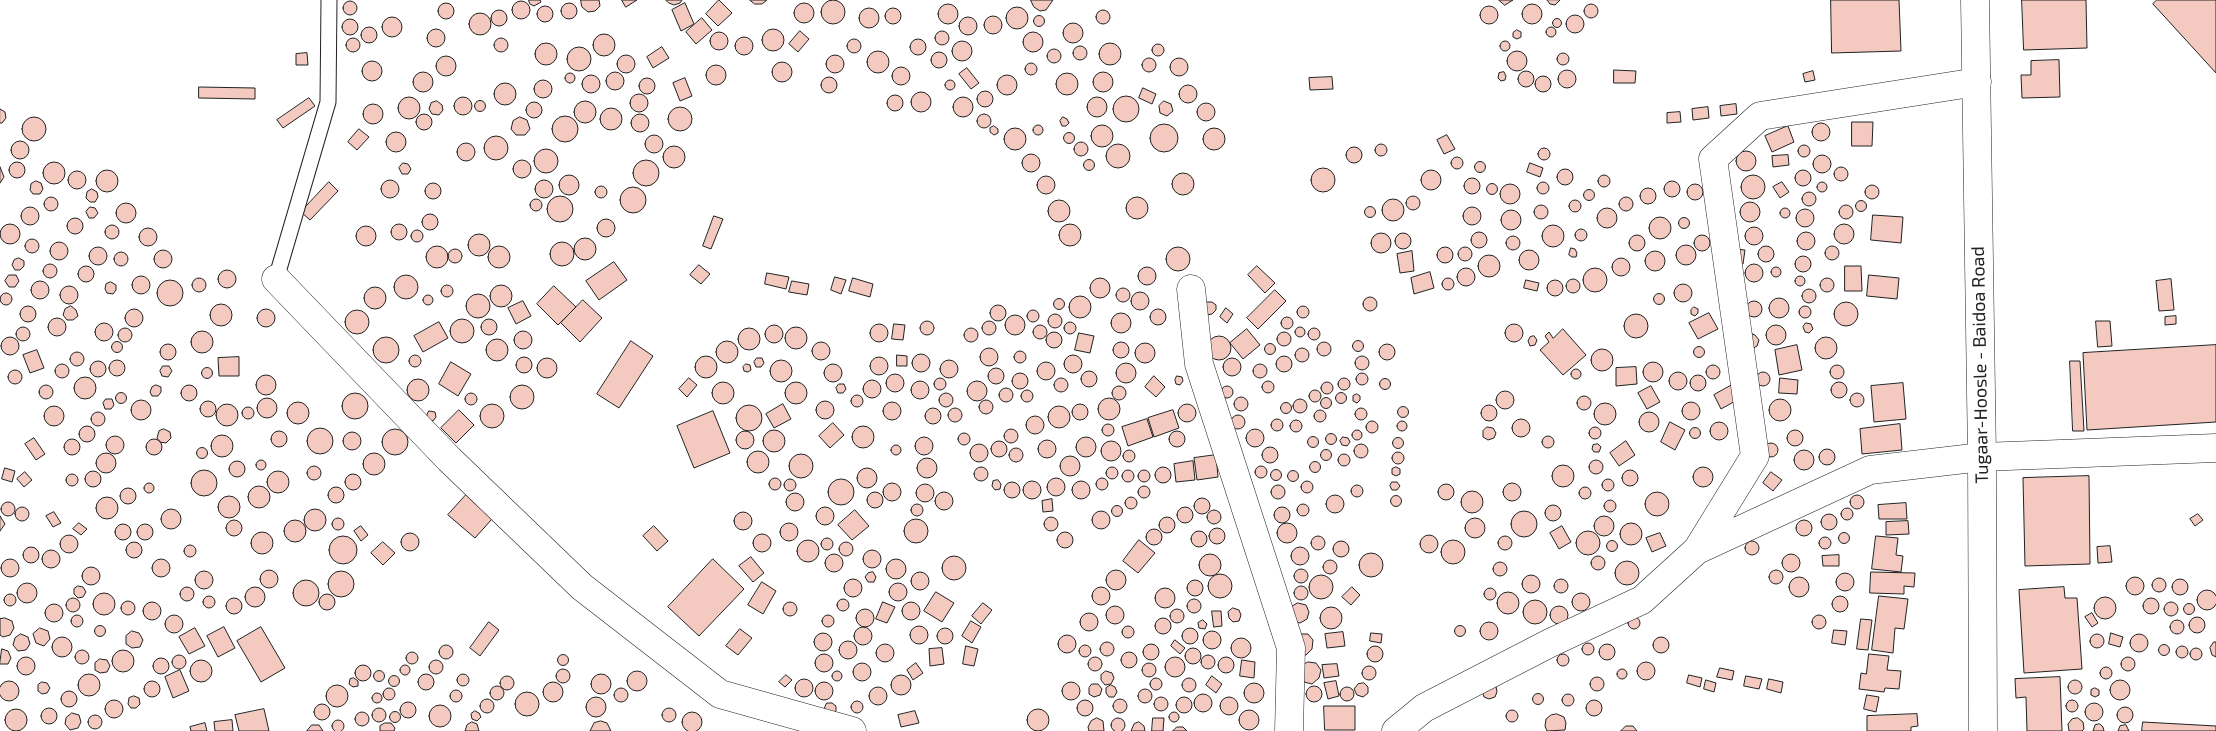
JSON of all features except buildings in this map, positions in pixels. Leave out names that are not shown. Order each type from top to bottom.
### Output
[{"type":"street","name":"Tugaar-Hoosle - Baidoa Road","points":[[1975,0],[1982,457],[1983,731]]},
{"type":"street","points":[[1396,731],[1424,708],[1550,643],[1642,600],[1697,550],[1755,456],[1713,159],[1760,116],[1977,82]]},
{"type":"street","points":[[276,279],[449,459],[582,587],[720,694],[852,731]]},
{"type":"street","points":[[1191,289],[1199,364],[1291,648],[1289,731]]},
{"type":"street","points":[[1697,550],[1870,470],[1982,457],[2216,448]]},
{"type":"lane","points":[[276,279],[328,102],[329,0]]}]
